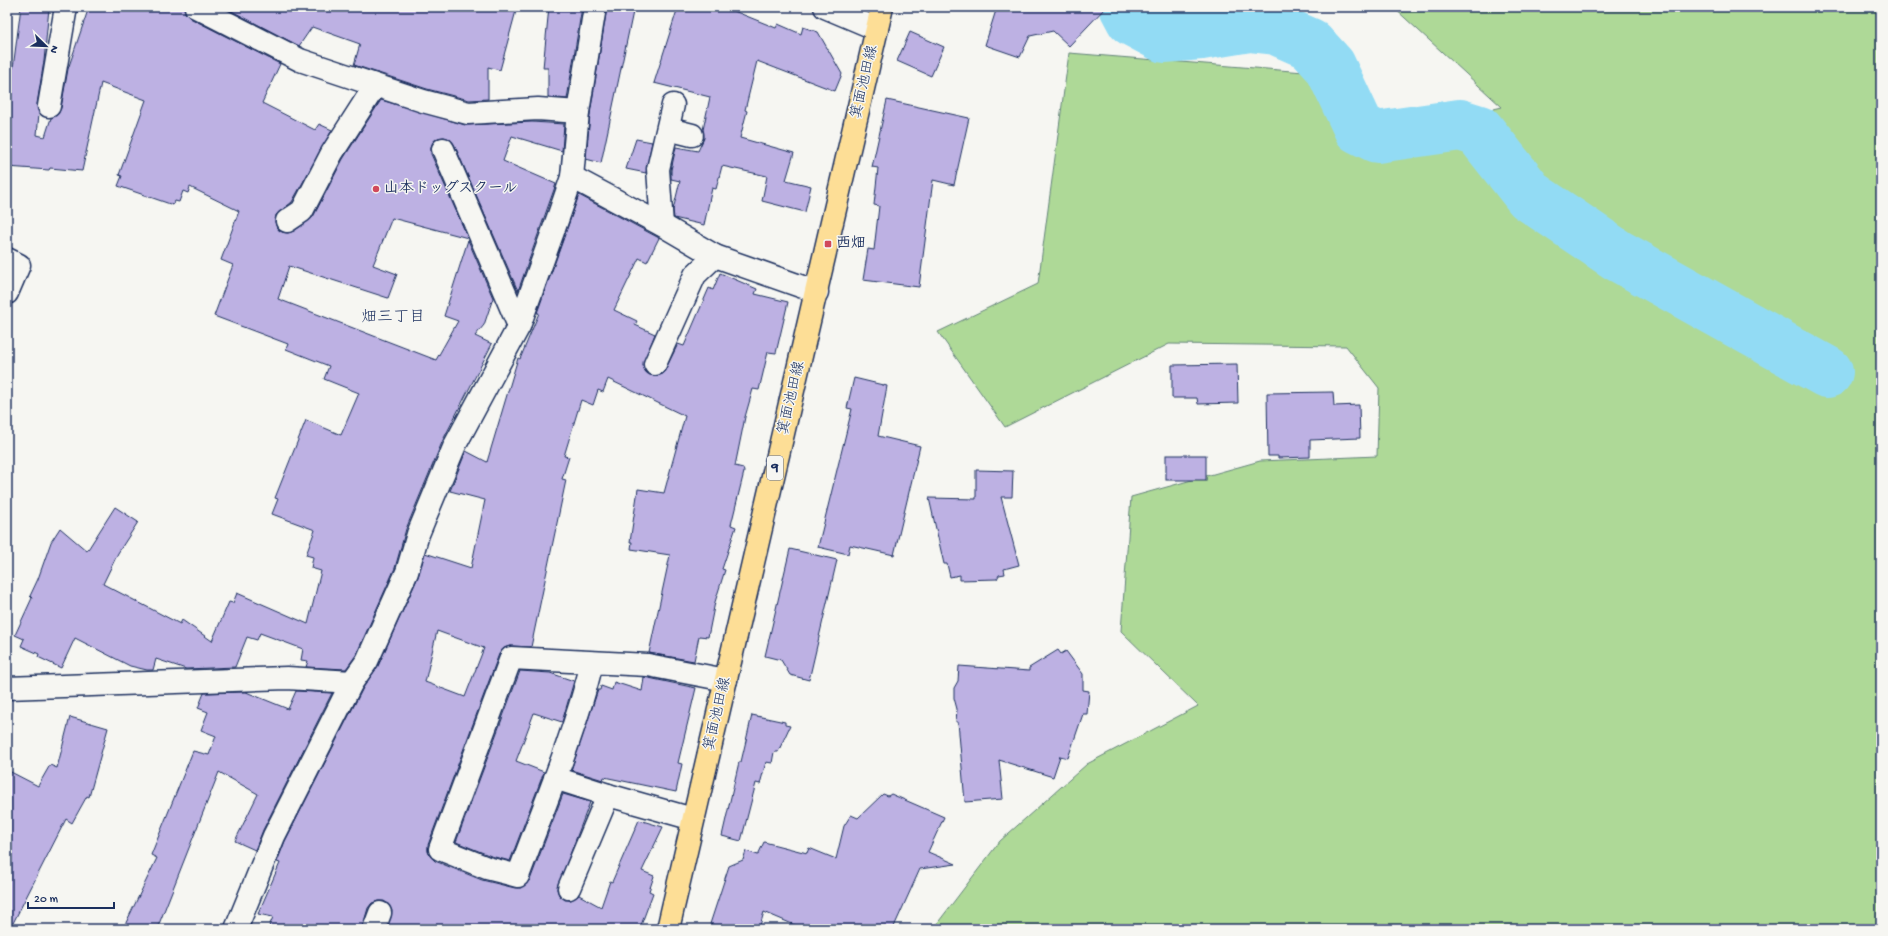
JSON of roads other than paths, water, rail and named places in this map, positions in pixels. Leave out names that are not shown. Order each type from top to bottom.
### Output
[{"type":"main road","name":"箕面池田線","points":[[668,929],[882,7]]},
{"type":"street","points":[[50,106],[66,7]]},
{"type":"street","points":[[196,7],[300,60],[374,86],[468,113],[538,109],[578,112]]},
{"type":"street","points":[[236,929],[274,836],[352,682],[367,661],[406,572],[418,534],[455,445],[519,326],[572,177],[578,112],[595,7]]},
{"type":"street","points":[[825,7],[877,29]]},
{"type":"street","points":[[287,221],[302,211],[332,153],[374,86]]},
{"type":"street","points":[[662,225],[658,169],[673,105]]},
{"type":"street","points":[[668,129],[692,135]]},
{"type":"street","points":[[443,149],[519,326]]},
{"type":"street","points":[[572,177],[662,225],[715,256],[817,292]]},
{"type":"street","points":[[655,364],[695,275],[715,256]]},
{"type":"street","points":[[7,259],[19,265],[7,293]]},
{"type":"street","points":[[592,663],[583,697],[555,778],[518,876],[487,868],[440,849],[511,658],[648,665],[726,680]]},
{"type":"street","points":[[7,688],[287,678],[352,682]]},
{"type":"street","points":[[555,778],[608,795],[693,819]]},
{"type":"street","points":[[569,888],[608,795]]},
{"type":"waterway","points":[[1125,7],[1132,20],[1164,37],[1201,34],[1249,26],[1276,29],[1310,44],[1330,66],[1359,128],[1377,137],[1460,125],[1479,131],[1530,196],[1617,255],[1827,372]]},
{"type":"place","name":"山本ドッグスクール","points":[[376,189]]},
{"type":"place","name":"西畑","points":[[828,244]]},
{"type":"district","name":"畑三丁目","points":[[393,318]]}]
